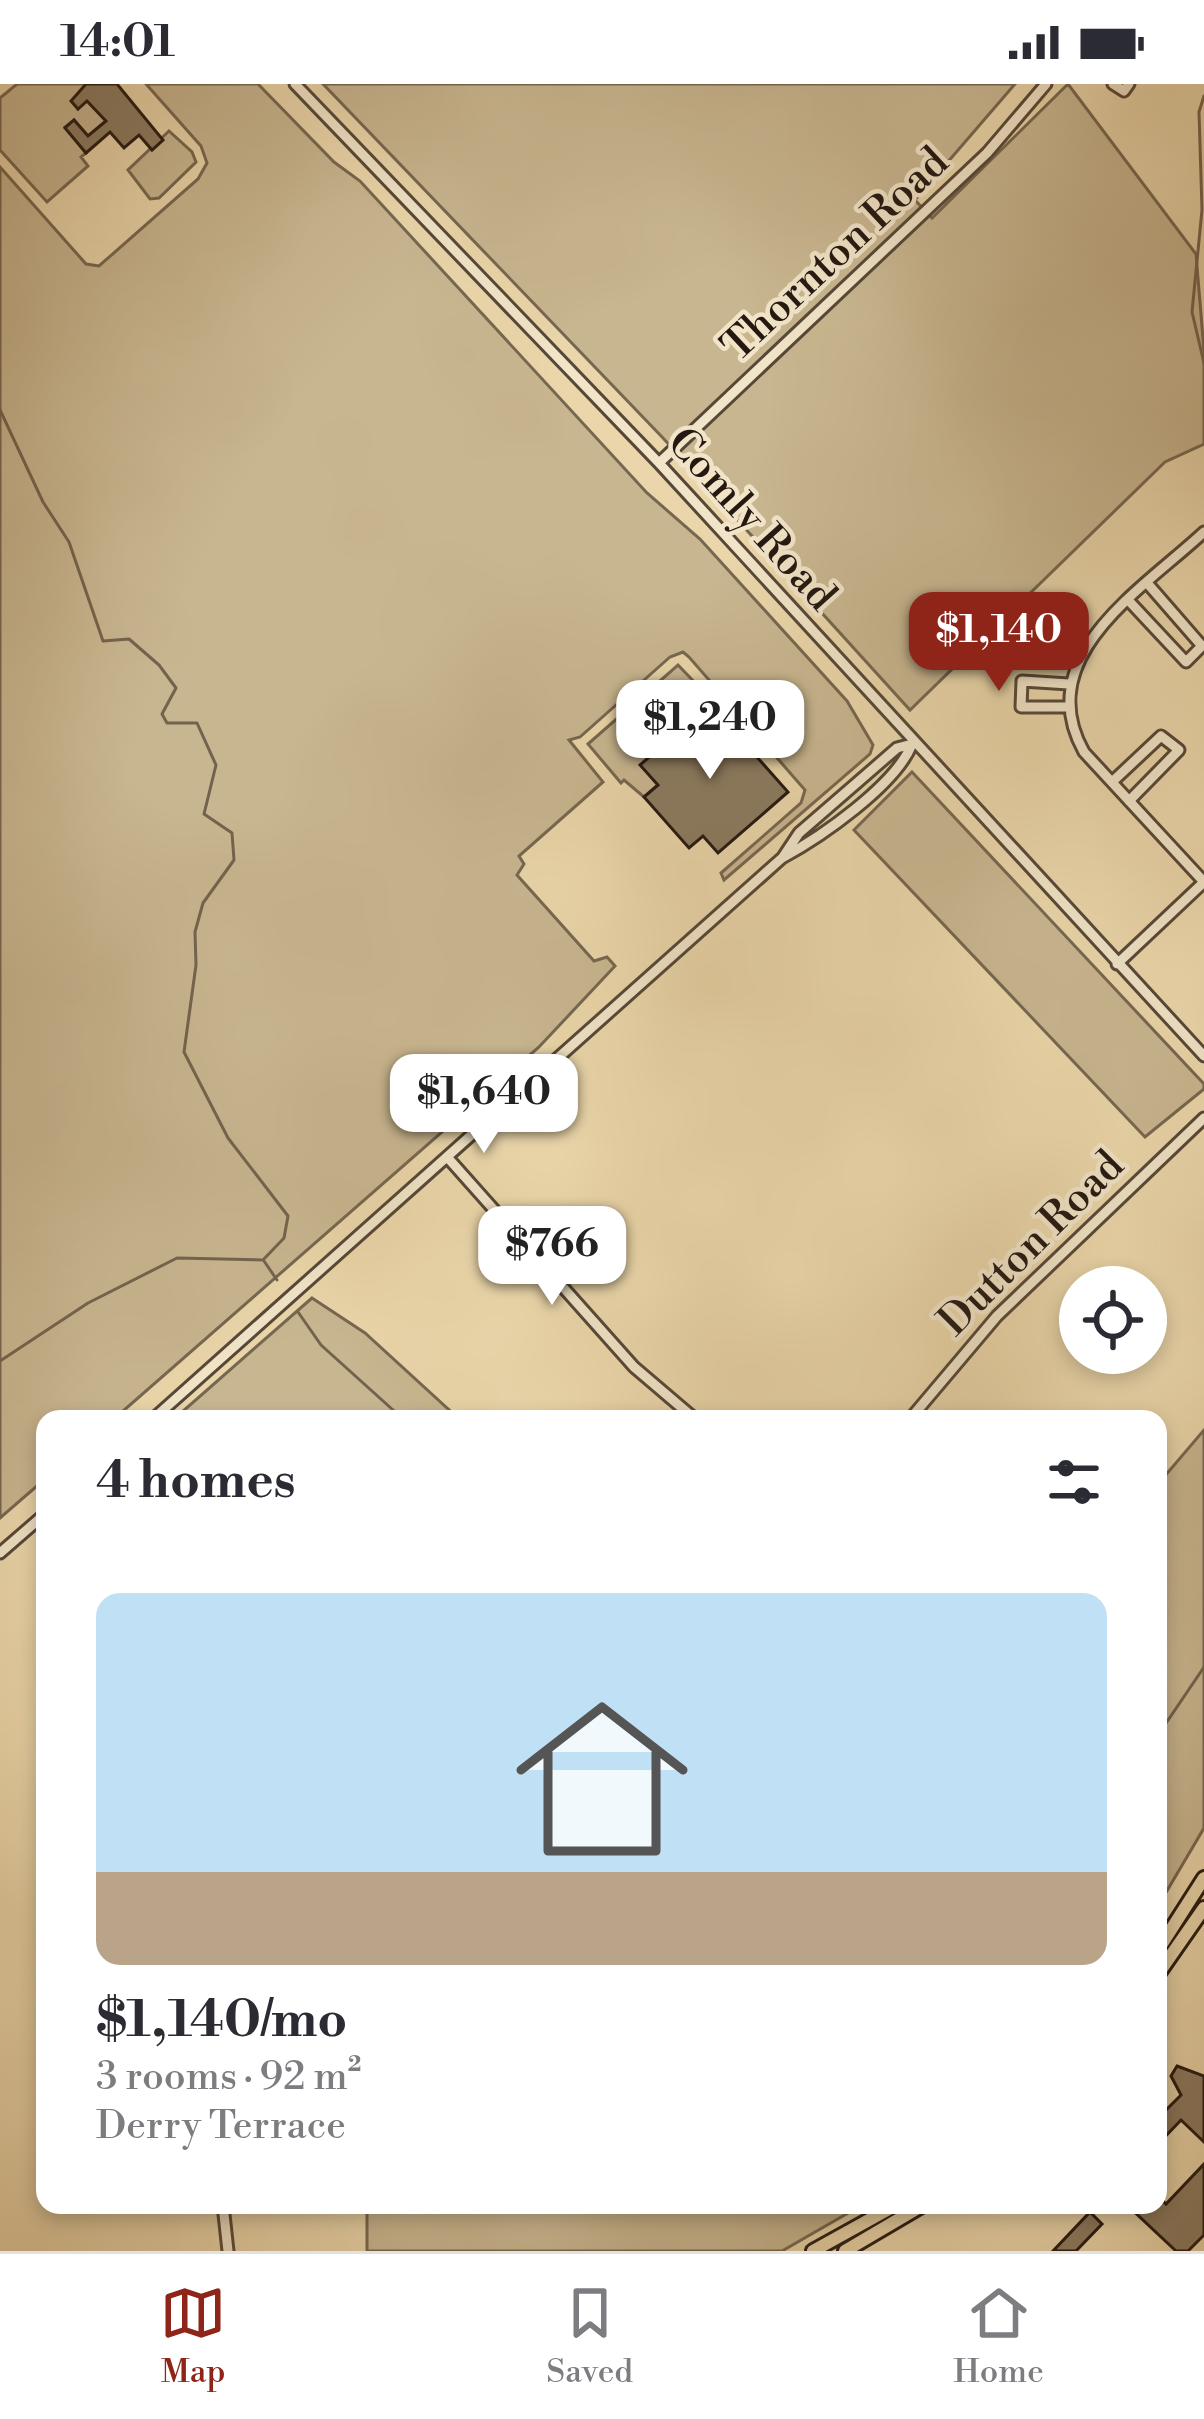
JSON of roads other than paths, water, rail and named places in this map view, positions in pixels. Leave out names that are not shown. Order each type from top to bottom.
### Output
[{"type":"main road","points":[[1167,1935],[1204,1878]]},
{"type":"main road","points":[[1167,1962],[1204,1908]]},
{"type":"main road","points":[[812,2251],[880,2214]]},
{"type":"main road","points":[[845,2251],[907,2214]]},
{"type":"street","name":"Comly Road","points":[[296,84],[659,463],[1204,1056]]},
{"type":"street","name":"Thornton Road","points":[[659,463],[987,153],[1046,84]]},
{"type":"street","points":[[1113,84],[1124,91],[1129,84]]},
{"type":"street","points":[[1118,964],[1204,882],[1084,752],[1069,706],[1069,684],[1089,639],[1204,532]]},
{"type":"street","points":[[1129,601],[1186,662],[1202,646],[1148,584]]},
{"type":"street","points":[[1069,684],[1022,681],[1021,707],[1069,706]]},
{"type":"street","points":[[1112,782],[1161,736],[1179,750],[1129,801]]},
{"type":"street","points":[[163,1410],[782,857],[799,832],[897,748],[913,744]]},
{"type":"street","name":"Dutton Road","points":[[918,1410],[997,1316],[1204,1118]]},
{"type":"street","points":[[448,1158],[634,1366],[684,1410]]},
{"type":"street","points":[[0,1553],[36,1522]]},
{"type":"street","points":[[224,2214],[228,2251]]},
{"type":"waterway","points":[[1204,96],[1199,112],[1202,210],[1192,312],[1204,363]]},
{"type":"waterway","points":[[0,410],[43,502],[69,542],[103,641],[129,639],[159,665],[176,688],[162,714],[167,723],[197,723],[216,765],[204,814],[232,833],[234,860],[203,903],[195,932],[196,965],[184,1052],[228,1138],[288,1216],[284,1238],[263,1260]]},
{"type":"waterway","points":[[0,1361],[88,1303],[177,1258],[263,1260]]},
{"type":"waterway","points":[[264,1261],[277,1280]]},
{"type":"waterway","points":[[298,1312],[321,1345],[393,1410]]},
{"type":"waterway","points":[[1167,1722],[1204,1667]]}]
